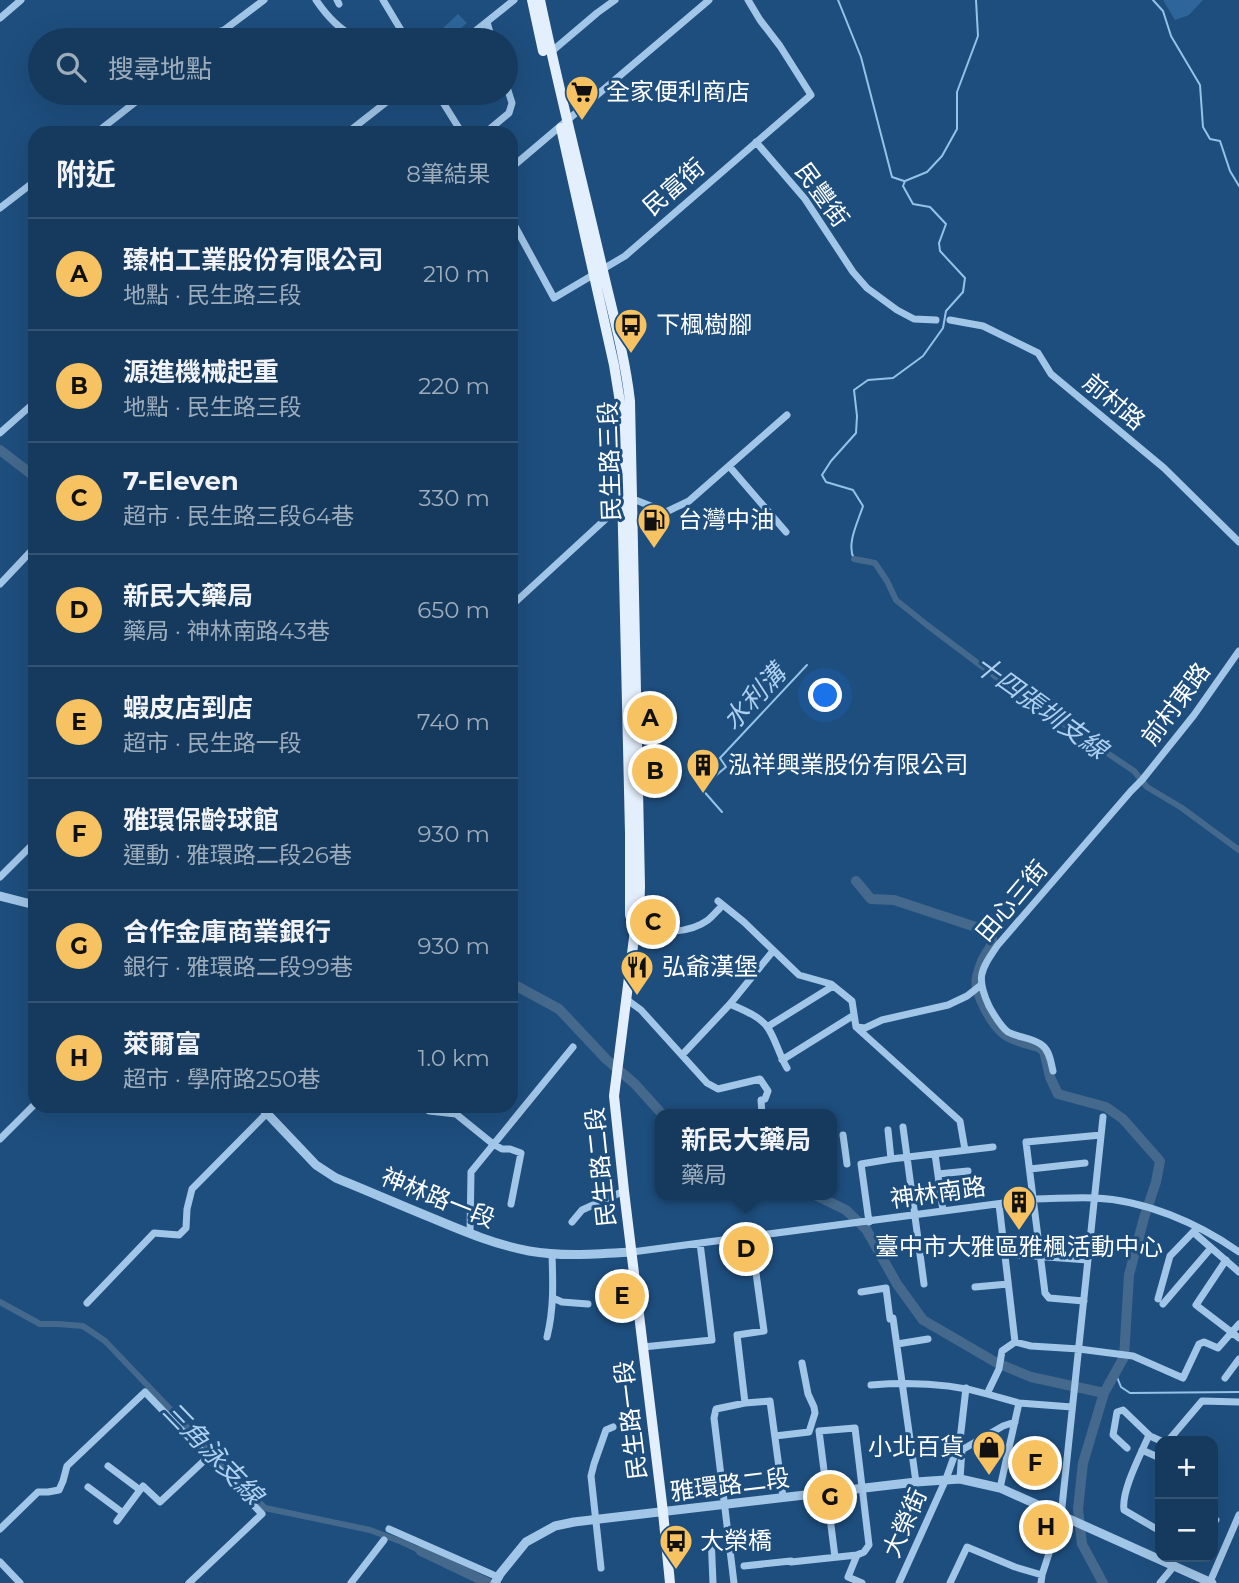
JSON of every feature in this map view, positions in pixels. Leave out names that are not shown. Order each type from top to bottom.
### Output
[{"type":"main road","name":"民生路三段","points":[[532,0],[598,273],[617,381],[628,501],[630,915],[635,930],[618,1061]]},
{"type":"main road","name":"民生路三段","points":[[540,0],[563,123]]},
{"type":"main road","name":"民生路二段","points":[[618,1061],[614,1096],[632,1252]]},
{"type":"main road","name":"民生路一段","points":[[632,1252],[670,1583]]},
{"type":"street","points":[[0,18],[21,0]]},
{"type":"street","points":[[227,28],[264,0]]},
{"type":"street","points":[[316,0],[327,18],[340,28]]},
{"type":"street","points":[[383,0],[400,28]]},
{"type":"street","points":[[479,28],[514,0]]},
{"type":"street","points":[[551,52],[615,0]]},
{"type":"street","points":[[518,162],[709,0]]},
{"type":"street","name":"民富街","points":[[518,232],[554,298],[625,256],[811,95],[748,0]]},
{"type":"street","points":[[486,22],[488,28]]},
{"type":"street","points":[[105,126],[132,105]]},
{"type":"street","points":[[356,126],[383,105]]},
{"type":"street","points":[[444,105],[458,126]]},
{"type":"street","points":[[493,126],[509,113],[511,105]]},
{"type":"street","name":"民豐街","points":[[756,142],[805,199],[853,272],[867,288],[914,319],[936,320]]},
{"type":"street","points":[[0,208],[28,186]]},
{"type":"street","name":"前村路","points":[[950,320],[983,326],[1038,353],[1051,374],[1164,468],[1239,542]]},
{"type":"street","points":[[0,433],[28,408]]},
{"type":"street","points":[[518,600],[628,501],[666,512],[689,500],[786,415]]},
{"type":"street","points":[[729,466],[786,532]]},
{"type":"street","points":[[0,584],[28,554]]},
{"type":"street","name":"前村東路","points":[[1136,787],[1194,715],[1239,651]]},
{"type":"street","name":"田心三街","points":[[981,985],[985,963],[997,947],[1136,787]]},
{"type":"street","points":[[0,877],[28,849]]},
{"type":"street","points":[[0,896],[28,903]]},
{"type":"street","points":[[635,930],[681,931],[707,921],[719,904],[744,922],[799,975],[831,984],[852,1001],[856,1027],[960,1121],[965,1150]]},
{"type":"street","points":[[682,1055],[730,1004],[773,951]]},
{"type":"street","points":[[856,1027],[864,1028],[882,1020],[948,1005],[967,996],[981,985],[995,1017],[1007,1031],[1041,1044],[1047,1050],[1053,1071]]},
{"type":"street","points":[[767,1027],[833,986]]},
{"type":"street","points":[[626,999],[641,1010],[707,1083],[718,1089],[760,1079],[768,1091],[765,1099],[761,1100],[762,1109]]},
{"type":"street","points":[[730,1004],[758,1018],[767,1027],[787,1068]]},
{"type":"street","points":[[782,1060],[854,1015]]},
{"type":"street","points":[[470,1233],[471,1172],[573,1047]]},
{"type":"street","points":[[0,1139],[28,1111]]},
{"type":"street","points":[[87,1303],[154,1233],[179,1235],[186,1228],[192,1189],[268,1113]]},
{"type":"street","name":"神林路一段","points":[[273,1113],[310,1159],[324,1171],[470,1233],[510,1247],[552,1254],[632,1252]]},
{"type":"street","points":[[447,1113],[456,1114],[502,1149],[521,1153],[511,1204]]},
{"type":"street","points":[[950,1583],[967,1547],[1042,1579],[1061,1516],[1103,1117]]},
{"type":"street","points":[[903,1127],[924,1284]]},
{"type":"street","points":[[888,1130],[891,1159]]},
{"type":"street","points":[[843,1135],[847,1164]]},
{"type":"street","points":[[1084,1301],[1049,1298],[1045,1293],[1026,1142],[1101,1135]]},
{"type":"street","points":[[867,1222],[861,1164],[993,1147]]},
{"type":"street","points":[[936,1154],[943,1211]]},
{"type":"street","points":[[1030,1169],[1085,1163]]},
{"type":"street","points":[[938,1174],[968,1171]]},
{"type":"street","points":[[572,1222],[582,1210],[624,1191]]},
{"type":"street","name":"神林南路","points":[[632,1252],[1034,1199],[1095,1198],[1140,1205],[1158,1211],[1195,1230],[1218,1237],[1239,1252]]},
{"type":"street","points":[[999,1204],[1014,1342]]},
{"type":"street","points":[[1212,1248],[1160,1301],[1171,1256],[1195,1230],[1239,1272]]},
{"type":"street","points":[[745,1403],[737,1335],[764,1331],[751,1237]]},
{"type":"street","points":[[643,1348],[712,1340],[700,1243]]},
{"type":"street","points":[[547,1337],[552,1320],[552,1254]]},
{"type":"street","points":[[1005,1254],[1088,1259]]},
{"type":"street","points":[[1226,1260],[1196,1305],[1239,1338]]},
{"type":"street","points":[[975,1287],[1008,1284]]},
{"type":"street","points":[[861,1292],[886,1289],[903,1382],[916,1482]]},
{"type":"street","points":[[553,1298],[562,1302],[588,1304]]},
{"type":"street","points":[[1014,1342],[1133,1356],[1182,1378],[1199,1344],[1204,1342],[1219,1348],[1239,1324]]},
{"type":"street","points":[[897,1344],[928,1339]]},
{"type":"street","points":[[987,1394],[999,1369],[1002,1351],[1014,1342]]},
{"type":"street","points":[[1225,1378],[1239,1359]]},
{"type":"street","points":[[775,1436],[809,1432],[816,1413],[807,1394],[802,1363]]},
{"type":"street","points":[[870,1385],[903,1382],[966,1388],[1019,1403],[1072,1407]]},
{"type":"street","points":[[960,1479],[959,1452],[966,1388]]},
{"type":"street","points":[[0,1529],[38,1492],[59,1490],[67,1466],[145,1392],[262,1514],[189,1583]]},
{"type":"street","points":[[734,1583],[714,1418],[716,1409],[770,1401],[783,1497]]},
{"type":"street","points":[[1172,1436],[1202,1401],[1239,1402]]},
{"type":"street","points":[[1000,1488],[1019,1403]]},
{"type":"street","points":[[1127,1448],[1113,1435],[1117,1412],[1123,1409],[1155,1438]]},
{"type":"street","points":[[959,1452],[1003,1426],[1016,1422]]},
{"type":"street","points":[[601,1568],[591,1476],[606,1430],[613,1427]]},
{"type":"street","points":[[744,1566],[857,1555],[864,1552],[869,1540],[855,1427],[819,1431],[835,1557]]},
{"type":"street","points":[[1149,1435],[1122,1503],[1124,1510],[1155,1528]]},
{"type":"street","points":[[1142,1450],[1155,1456]]},
{"type":"street","name":"大榮街","points":[[899,1583],[959,1452]]},
{"type":"street","points":[[117,1521],[143,1486],[160,1502],[208,1457]]},
{"type":"street","points":[[108,1466],[140,1490]]},
{"type":"street","name":"雅環路二段","points":[[497,1580],[526,1542],[555,1526],[595,1519],[946,1479],[960,1479],[1000,1488],[1155,1556]]},
{"type":"street","points":[[88,1487],[123,1513]]},
{"type":"street","points":[[1211,1583],[1239,1515]]},
{"type":"street","points":[[389,1529],[497,1580]]},
{"type":"street","points":[[711,1535],[713,1583]]},
{"type":"street","points":[[351,1583],[384,1540]]},
{"type":"street","points":[[857,1555],[848,1577],[862,1583]]},
{"type":"street","points":[[0,1562],[20,1583]]},
{"type":"street","name":"雅環路二段","points":[[1167,1562],[1188,1577],[1211,1583]]},
{"type":"street","points":[[1160,1583],[1174,1566]]},
{"type":"shaded area","points":[[1163,0],[1203,0],[1189,15],[1175,20]]},
{"type":"shaded area","points":[[458,14],[467,23],[461,28],[443,28]]},
{"type":"waterway","points":[[838,0],[861,57],[892,177],[904,181]]},
{"type":"waterway","points":[[854,559],[852,540],[863,506],[853,490],[826,482],[822,475],[856,433],[854,390],[868,380],[893,378],[923,356],[943,328],[946,311],[963,292],[965,278],[940,251],[939,243],[946,224],[930,207],[913,204],[903,186],[905,181],[927,172],[942,156],[957,129],[957,92],[978,36],[976,0]]},
{"type":"waterway","points":[[1153,0],[1163,11],[1171,36],[1200,85],[1203,127],[1210,139],[1220,141],[1230,171],[1239,186]]},
{"type":"waterway","points":[[0,450],[28,472]]},
{"type":"waterway","name":"十四張圳支線","points":[[854,559],[875,563],[896,600],[927,625],[1016,692],[1134,771],[1147,787],[1182,808],[1239,850]]},
{"type":"waterway","name":"水利溝","points":[[722,812],[701,788],[726,767],[720,758],[807,665]]},
{"type":"waterway","points":[[856,881],[871,899],[894,900],[991,932],[991,944],[981,963],[977,983],[984,1007],[999,1030],[1044,1051],[1050,1077],[1058,1094],[1106,1107],[1123,1119],[1160,1161],[1129,1275],[1124,1357],[1104,1393],[1083,1463],[1078,1509],[1082,1544],[1103,1583]]},
{"type":"waterway","points":[[518,987],[559,1009],[658,1109]]},
{"type":"waterway","points":[[825,1200],[846,1210],[866,1229],[897,1284],[923,1320],[997,1363],[1031,1377],[1104,1393]]},
{"type":"waterway","name":"三角泳支線","points":[[0,1302],[40,1324],[83,1326],[105,1341],[265,1508],[370,1530],[421,1551]]},
{"type":"waterway","points":[[1115,1372],[1121,1387],[1130,1393],[1239,1392]]},
{"type":"waterway","name":"三角泳支線","points":[[421,1551],[488,1583]]},
{"type":"place","name":"全家便利商店","points":[[582,122]]},
{"type":"place","name":"下楓樹腳","points":[[631,355]]},
{"type":"place","name":"台灣中油","points":[[654,550]]},
{"type":"place","name":"臻柏工業股份有限公司","points":[[650,718]]},
{"type":"place","name":"源進機械起重","points":[[655,771]]},
{"type":"place","name":"泓祥興業股份有限公司","points":[[703,795]]},
{"type":"place","name":"7-Eleven","points":[[653,922]]},
{"type":"place","name":"弘爺漢堡","points":[[637,997]]},
{"type":"place","name":"臺中市大雅區雅楓活動中心","points":[[1019,1232]]},
{"type":"place","name":"新民大藥局","points":[[746,1249]]},
{"type":"place","name":"蝦皮店到店","points":[[622,1296]]},
{"type":"place","name":"雅環保齡球館","points":[[1035,1463]]},
{"type":"place","name":"小北百貨","points":[[989,1477]]},
{"type":"place","name":"合作金庫商業銀行","points":[[830,1497]]},
{"type":"place","name":"萊爾富","points":[[1046,1527]]},
{"type":"place","name":"大榮橋","points":[[676,1571]]}]
